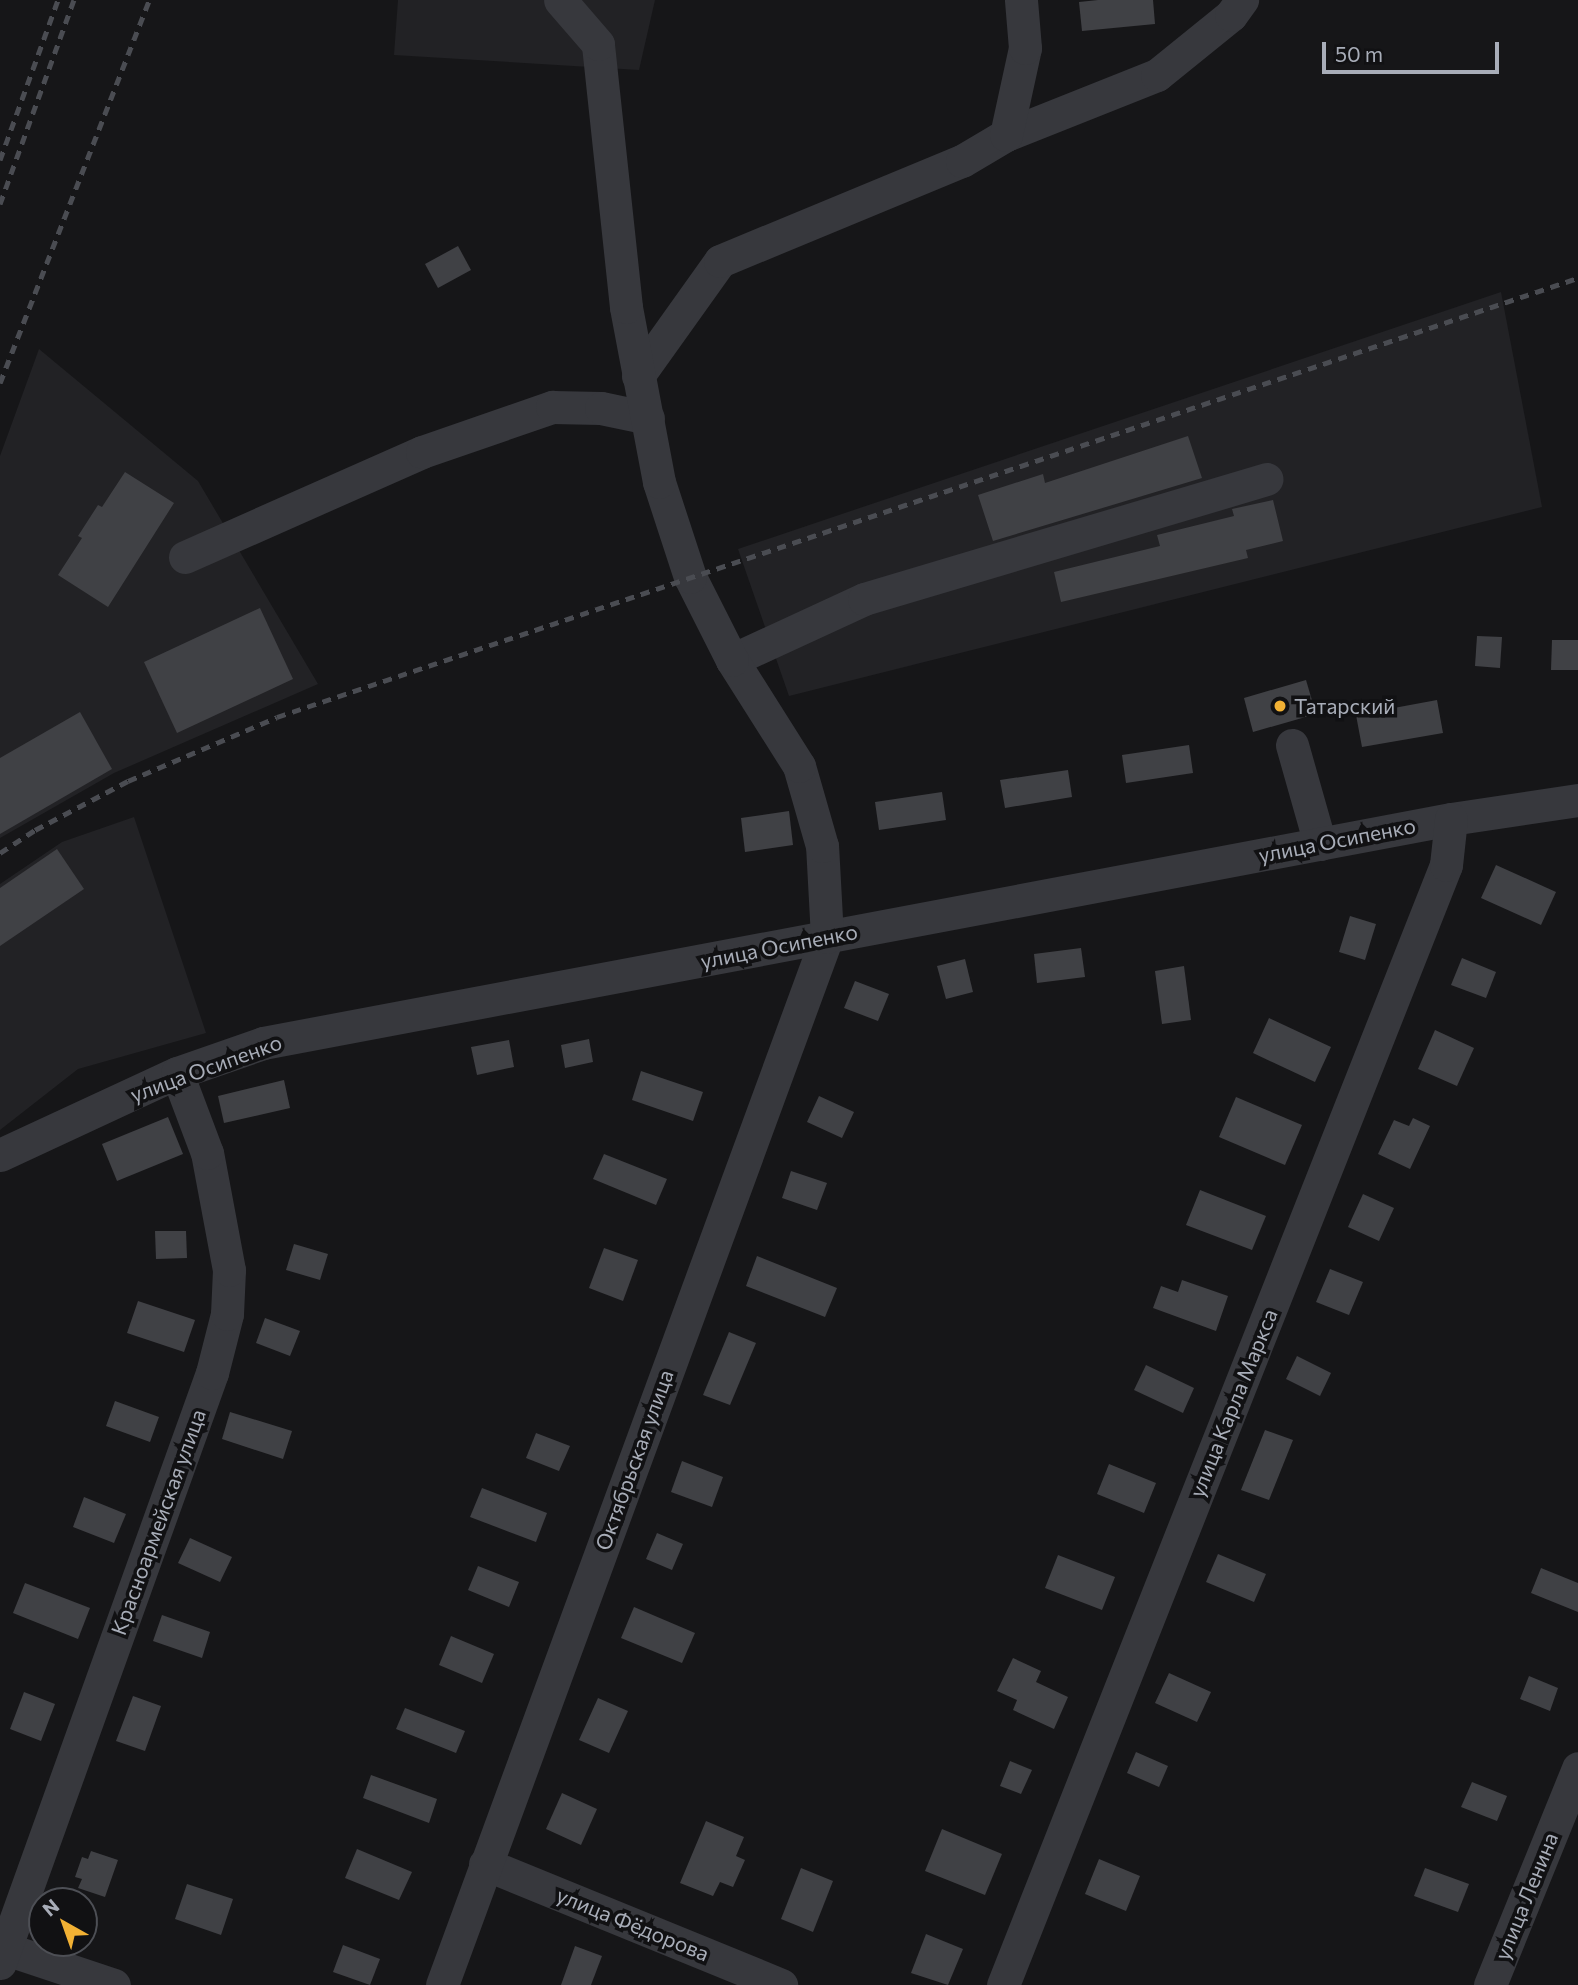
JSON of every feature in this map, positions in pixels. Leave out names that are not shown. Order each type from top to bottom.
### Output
[{"type":"street","points":[[560,0],[598,44],[626,307],[659,482],[690,577],[732,660],[799,766],[822,846],[827,937]]},
{"type":"street","points":[[1006,135],[1025,48],[1021,0]]},
{"type":"street","points":[[638,376],[719,261],[962,161],[1006,135],[1157,75],[1231,15],[1242,0]]},
{"type":"street","points":[[185,557],[422,452],[552,407],[601,408],[649,418]]},
{"type":"street","points":[[732,660],[864,599],[1266,479]]},
{"type":"street","points":[[1293,745],[1320,844]]},
{"type":"street","name":"улица Осипенко","points":[[0,1155],[177,1073],[263,1043],[1451,819],[1578,800]]},
{"type":"street","name":"улица Карла Маркса","points":[[1003,1985],[1446,865],[1451,819]]},
{"type":"street","name":"Октябрьская улица","points":[[442,1985],[827,937]]},
{"type":"street","name":"Красноармейская улица","points":[[2,1953],[212,1373],[227,1314],[229,1270],[207,1153],[177,1073]]},
{"type":"street","name":"улица Ленина","points":[[1490,1985],[1578,1768]]},
{"type":"street","name":"улица Фёдорова","points":[[485,1864],[781,1985]]},
{"type":"street","points":[[2,1953],[114,1985]]},
{"type":"shaded area","points":[[398,0],[655,0],[639,70],[394,55]]},
{"type":"shaded area","points":[[1501,292],[1542,507],[789,696],[738,549]]},
{"type":"shaded area","points":[[39,349],[198,481],[318,684],[114,773],[0,838],[0,456]]},
{"type":"shaded area","points":[[134,817],[206,1033],[78,1069],[0,1130],[0,884],[62,842]]},
{"type":"building","points":[[1153,0],[1155,24],[1082,31],[1079,2]]},
{"type":"building","points":[[458,246],[471,270],[438,288],[425,264]]},
{"type":"building","points":[[1188,436],[1202,478],[993,541],[978,495],[1043,474],[1045,483]]},
{"type":"building","points":[[125,472],[174,503],[108,607],[58,575],[82,538],[78,536],[98,505],[102,507]]},
{"type":"building","points":[[1273,500],[1283,541],[1246,550],[1248,558],[1061,602],[1054,572],[1160,546],[1157,535],[1234,516],[1232,509]]},
{"type":"building","points":[[260,608],[293,679],[177,733],[144,662]]},
{"type":"building","points":[[1477,636],[1502,637],[1500,668],[1475,666]]},
{"type":"building","points":[[1552,640],[1578,640],[1578,670],[1551,670]]},
{"type":"building","name":"Татарский","points":[[1306,680],[1316,714],[1253,732],[1244,698]]},
{"type":"building","points":[[1437,700],[1443,733],[1362,747],[1356,715]]},
{"type":"building","points":[[80,712],[112,769],[0,834],[0,758]]},
{"type":"building","points":[[1189,745],[1193,773],[1126,783],[1122,755]]},
{"type":"building","points":[[1068,770],[1072,797],[1005,808],[1000,780]]},
{"type":"building","points":[[942,792],[946,820],[879,830],[875,802]]},
{"type":"building","points":[[789,811],[793,845],[745,852],[741,818]]},
{"type":"building","points":[[57,849],[84,889],[0,946],[0,888]]},
{"type":"building","points":[[1496,865],[1556,892],[1541,925],[1481,898]]},
{"type":"building","points":[[1350,916],[1376,924],[1365,960],[1339,952]]},
{"type":"building","points":[[1081,948],[1085,977],[1037,983],[1034,954]]},
{"type":"building","points":[[1462,958],[1496,972],[1486,998],[1451,985]]},
{"type":"building","points":[[965,959],[973,992],[946,999],[937,966]]},
{"type":"building","points":[[1184,966],[1191,1020],[1162,1024],[1155,971]]},
{"type":"building","points":[[855,981],[889,994],[878,1021],[844,1008]]},
{"type":"building","points":[[1269,1018],[1331,1047],[1315,1082],[1253,1053]]},
{"type":"building","points":[[1435,1030],[1474,1048],[1457,1086],[1418,1069]]},
{"type":"building","points":[[589,1039],[593,1062],[565,1068],[561,1045]]},
{"type":"building","points":[[509,1040],[514,1067],[477,1075],[471,1047]]},
{"type":"building","points":[[641,1071],[703,1092],[693,1121],[632,1100]]},
{"type":"building","points":[[284,1080],[290,1108],[224,1123],[218,1096]]},
{"type":"building","points":[[819,1096],[854,1112],[842,1138],[807,1122]]},
{"type":"building","points":[[1236,1097],[1302,1125],[1285,1165],[1219,1137]]},
{"type":"building","points":[[168,1117],[183,1154],[117,1181],[102,1144]]},
{"type":"building","points":[[1413,1118],[1430,1126],[1410,1169],[1378,1154],[1394,1120],[1409,1126]]},
{"type":"building","points":[[604,1154],[667,1179],[656,1205],[593,1179]]},
{"type":"building","points":[[791,1171],[827,1183],[817,1210],[782,1198]]},
{"type":"building","points":[[1200,1190],[1266,1216],[1252,1250],[1186,1225]]},
{"type":"building","points":[[1363,1194],[1394,1208],[1379,1241],[1348,1227]]},
{"type":"building","points":[[155,1231],[186,1231],[187,1258],[156,1259]]},
{"type":"building","points":[[294,1244],[328,1254],[320,1280],[286,1270]]},
{"type":"building","points":[[604,1248],[638,1260],[623,1301],[589,1288]]},
{"type":"building","points":[[757,1256],[837,1288],[825,1317],[746,1286]]},
{"type":"building","points":[[1330,1269],[1363,1282],[1349,1315],[1316,1302]]},
{"type":"building","points":[[1182,1280],[1228,1296],[1216,1331],[1153,1308],[1161,1286],[1178,1292]]},
{"type":"building","points":[[138,1301],[195,1320],[184,1352],[127,1333]]},
{"type":"building","points":[[265,1318],[300,1331],[290,1356],[256,1343]]},
{"type":"building","points":[[729,1332],[756,1343],[730,1405],[703,1395]]},
{"type":"building","points":[[1297,1356],[1331,1373],[1320,1396],[1286,1379]]},
{"type":"building","points":[[1146,1365],[1194,1388],[1183,1413],[1134,1390]]},
{"type":"building","points":[[115,1401],[159,1417],[150,1442],[106,1426]]},
{"type":"building","points":[[230,1412],[292,1431],[283,1459],[222,1439]]},
{"type":"building","points":[[1265,1430],[1293,1440],[1269,1500],[1241,1490]]},
{"type":"building","points":[[536,1433],[570,1446],[559,1471],[526,1458]]},
{"type":"building","points":[[682,1461],[723,1477],[712,1507],[671,1492]]},
{"type":"building","points":[[1109,1464],[1156,1483],[1144,1513],[1097,1494]]},
{"type":"building","points":[[482,1488],[547,1513],[536,1542],[470,1517]]},
{"type":"building","points":[[84,1497],[126,1514],[114,1543],[73,1527]]},
{"type":"building","points":[[657,1533],[683,1544],[672,1570],[646,1559]]},
{"type":"building","points":[[190,1538],[232,1557],[220,1582],[178,1563]]},
{"type":"building","points":[[1218,1554],[1266,1574],[1254,1602],[1206,1582]]},
{"type":"building","points":[[1058,1555],[1115,1577],[1102,1610],[1045,1588]]},
{"type":"building","points":[[478,1566],[519,1582],[509,1607],[468,1590]]},
{"type":"building","points":[[1541,1568],[1578,1583],[1578,1612],[1531,1593]]},
{"type":"building","points":[[25,1583],[90,1608],[78,1639],[13,1613]]},
{"type":"building","points":[[634,1607],[695,1633],[682,1663],[621,1638]]},
{"type":"building","points":[[162,1615],[210,1632],[202,1658],[153,1641]]},
{"type":"building","points":[[451,1636],[494,1654],[482,1683],[439,1665]]},
{"type":"building","points":[[1013,1658],[1041,1671],[1036,1682],[1068,1697],[1054,1729],[1013,1710],[1017,1700],[997,1691]]},
{"type":"building","points":[[1169,1673],[1211,1692],[1197,1722],[1155,1703]]},
{"type":"building","points":[[1529,1676],[1558,1688],[1550,1711],[1520,1699]]},
{"type":"building","points":[[24,1692],[55,1704],[41,1741],[10,1729]]},
{"type":"building","points":[[133,1696],[161,1706],[145,1751],[116,1741]]},
{"type":"building","points":[[598,1698],[628,1711],[609,1753],[579,1740]]},
{"type":"building","points":[[405,1708],[465,1731],[456,1753],[396,1729]]},
{"type":"building","points":[[1136,1752],[1168,1766],[1159,1787],[1127,1773]]},
{"type":"building","points":[[1010,1761],[1032,1770],[1021,1794],[1000,1786]]},
{"type":"building","points":[[371,1775],[437,1799],[429,1823],[363,1798]]},
{"type":"building","points":[[1472,1782],[1507,1796],[1497,1821],[1461,1807]]},
{"type":"building","points":[[562,1793],[597,1809],[581,1845],[546,1829]]},
{"type":"building","points":[[706,1821],[744,1837],[736,1856],[745,1860],[733,1887],[720,1882],[713,1896],[680,1883]]},
{"type":"building","points":[[942,1829],[1002,1854],[985,1895],[925,1871]]},
{"type":"building","points":[[357,1849],[412,1872],[399,1900],[345,1878]]},
{"type":"building","points":[[91,1851],[118,1860],[105,1897],[98,1895],[98,1887],[78,1887],[82,1879],[75,1877],[82,1857],[88,1859]]},
{"type":"building","points":[[1099,1859],[1140,1876],[1126,1911],[1085,1894]]},
{"type":"building","points":[[801,1868],[833,1881],[813,1932],[781,1919]]},
{"type":"building","points":[[1425,1868],[1469,1884],[1458,1912],[1414,1896]]},
{"type":"building","points":[[187,1884],[233,1899],[221,1935],[175,1919]]},
{"type":"building","points":[[926,1934],[963,1949],[948,1985],[911,1973]]},
{"type":"building","points":[[343,1945],[380,1959],[370,1985],[333,1972]]},
{"type":"building","points":[[575,1946],[602,1956],[591,1985],[561,1985]]},
{"type":"railway","points":[[0,160],[58,0]]},
{"type":"railway","points":[[0,204],[74,0]]},
{"type":"railway","points":[[0,383],[149,0]]},
{"type":"railway","points":[[0,853],[35,830],[128,781],[277,717],[1578,278]]},
{"type":"place","name":"Татарский","points":[[1280,706]]}]
